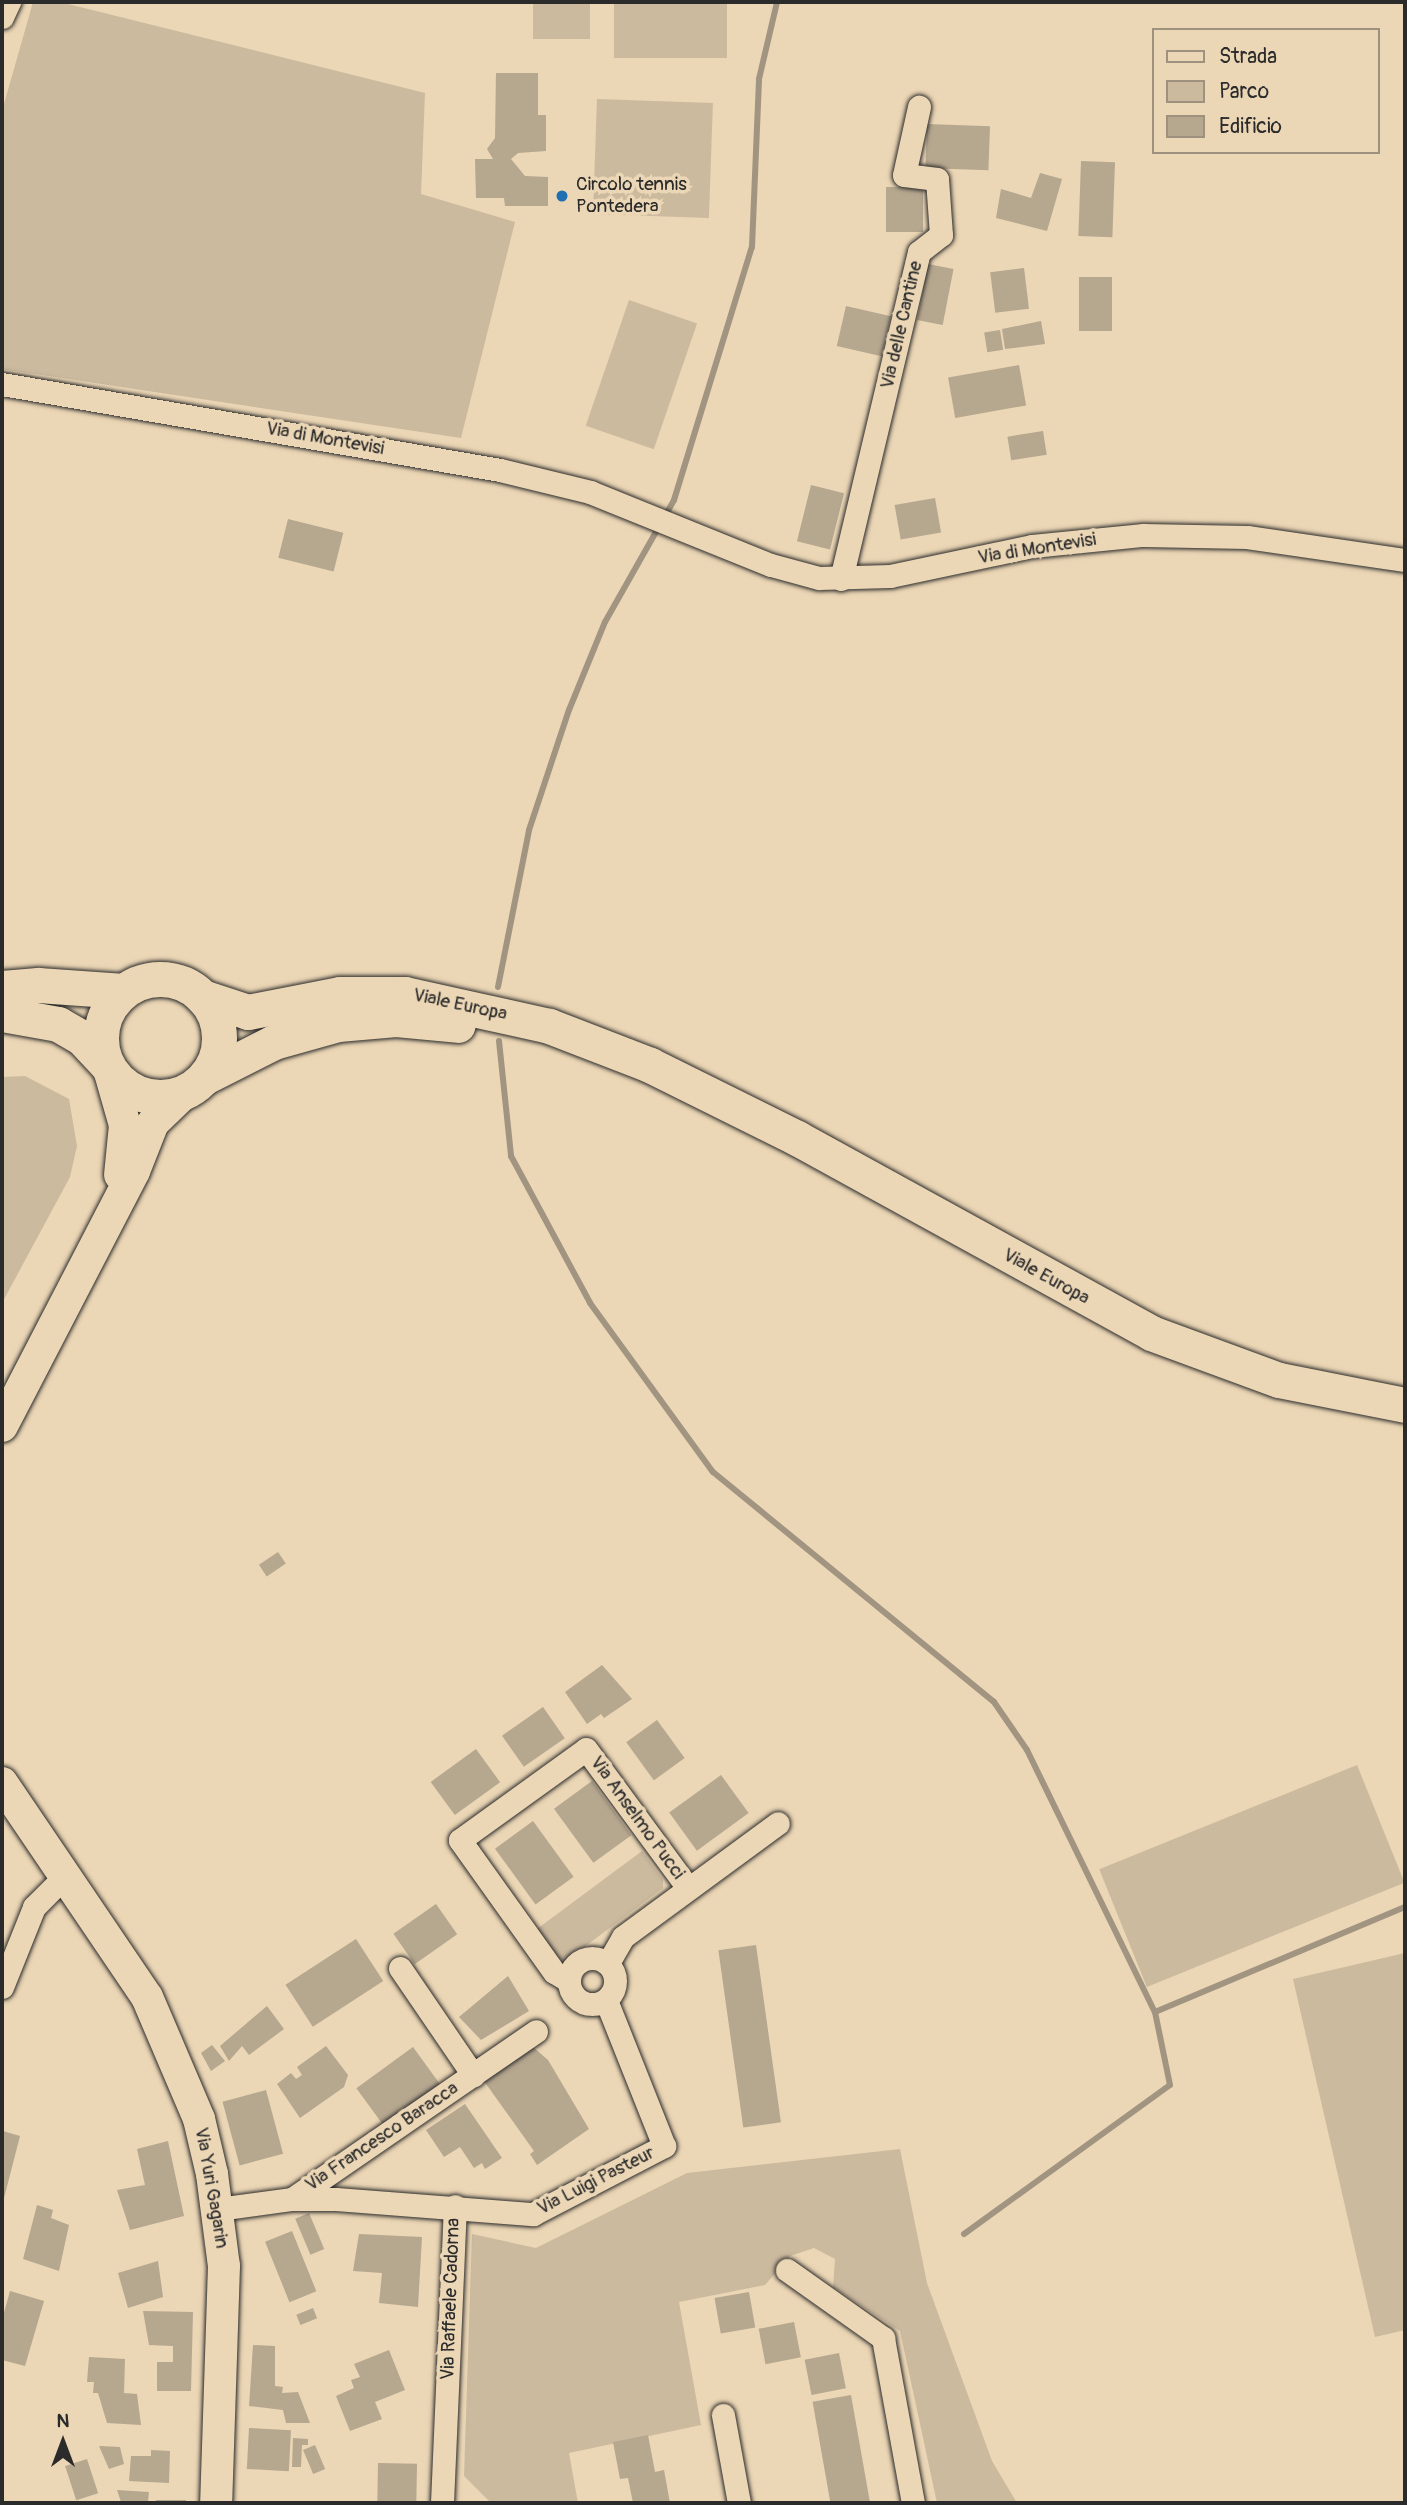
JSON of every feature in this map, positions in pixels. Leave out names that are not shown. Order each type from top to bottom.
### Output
[{"type":"main road","name":"Viale Europa","points":[[2,988],[38,985],[124,991],[145,981],[170,980],[202,997],[248,1012],[360,992],[451,1001],[549,1026],[616,1050],[797,1138],[1151,1332],[1279,1380],[1405,1405]]},
{"type":"main road","points":[[107,1066],[100,1044],[102,1024],[124,991]]},
{"type":"main road","points":[[195,1085],[219,1043],[216,1018],[202,997]]},
{"type":"main road","name":"Viale Europa","points":[[2,1014],[58,1024],[82,1038],[126,1087],[149,1097],[195,1085],[257,1049],[305,1031],[358,1021],[414,1019],[517,1040],[708,1095]]},
{"type":"street","points":[[2,17],[9,2]]},
{"type":"street","name":"Via delle Cantine","points":[[841,579],[919,252],[941,235],[937,179],[904,175],[919,107]]},
{"type":"street","name":"Via di Montevisi","points":[[2,384],[500,470],[645,512],[771,565],[808,576],[841,579],[890,576],[1066,541],[1143,535],[1247,537],[1405,560]]},
{"type":"street","points":[[107,1066],[126,1134],[124,1163],[110,1210]]},
{"type":"street","points":[[2,1426],[110,1210],[134,1171],[153,1123],[195,1085]]},
{"type":"street","name":"Via Anselmo Pucci","points":[[569,1981],[554,1972],[460,1840],[586,1749],[688,1888]]},
{"type":"street","name":"Via Yuri Gagarin","points":[[2,1783],[136,1980],[170,2045],[208,2147],[218,2209],[224,2328],[216,2503]]},
{"type":"street","name":"Via Anselmo Pucci","points":[[608,1963],[622,1937],[778,1824]]},
{"type":"street","points":[[2,1987],[34,1907],[65,1876]]},
{"type":"street","points":[[586,1958],[608,1963],[615,1986],[606,2000],[582,2002],[569,1981],[572,1969],[586,1958]]},
{"type":"street","name":"Via Francesco Baracca","points":[[400,1968],[473,2075]]},
{"type":"street","name":"Via Luigi Pasteur","points":[[455,2206],[533,2214],[664,2146],[606,2000]]},
{"type":"street","name":"Via Francesco Baracca","points":[[292,2199],[536,2031]]},
{"type":"street","name":"Via Raffaele Cadorna","points":[[218,2209],[292,2199],[455,2206],[442,2503]]},
{"type":"street","points":[[787,2270],[883,2339],[913,2503]]},
{"type":"street","points":[[723,2415],[739,2503]]},
{"type":"green space","points":[[33,2],[60,2],[425,93],[421,194],[515,222],[461,438],[2,369],[2,111]]},
{"type":"green space","points":[[533,2],[590,2],[590,39],[533,39]]},
{"type":"green space","points":[[614,2],[727,2],[727,58],[614,58]]},
{"type":"green space","points":[[597,99],[713,103],[709,218],[593,214]]},
{"type":"green space","points":[[629,300],[697,323],[654,449],[586,426]]},
{"type":"green space","points":[[25,1076],[69,1099],[77,1146],[70,1177],[2,1303],[2,1077]]},
{"type":"green space","points":[[1357,1765],[1405,1883],[1147,1987],[1099,1869]]},
{"type":"green space","points":[[642,1851],[663,1880],[663,1888],[567,1960],[557,1959],[537,1929]]},
{"type":"green space","points":[[1405,1953],[1405,2330],[1375,2337],[1293,1979]]},
{"type":"green space","points":[[900,2149],[927,2283],[992,2461],[1017,2503],[937,2503],[900,2331],[833,2287],[835,2259],[814,2248],[790,2256],[765,2285],[679,2302],[701,2425],[569,2453],[578,2503],[491,2503],[464,2476],[472,2234],[536,2248],[687,2173]]},
{"type":"building","points":[[496,73],[538,73],[538,115],[546,115],[546,151],[518,153],[511,159],[525,176],[548,177],[548,206],[505,206],[504,198],[476,198],[475,159],[493,159],[487,149],[495,138]]},
{"type":"building","points":[[927,124],[990,126],[988,170],[925,168]]},
{"type":"building","points":[[1081,161],[1115,162],[1112,237],[1078,236]]},
{"type":"building","points":[[1040,173],[1062,179],[1047,231],[996,218],[1001,189],[1031,198]]},
{"type":"building","points":[[886,187],[923,187],[923,232],[886,232]]},
{"type":"building","points":[[928,264],[954,269],[943,325],[917,320]]},
{"type":"building","points":[[1024,268],[1029,309],[995,313],[990,272]]},
{"type":"building","points":[[1079,277],[1112,277],[1112,331],[1079,331]]},
{"type":"building","points":[[846,306],[891,316],[882,356],[837,346]]},
{"type":"building","points":[[1041,321],[1045,344],[1005,349],[1002,329]]},
{"type":"building","points":[[1000,330],[1003,350],[987,352],[984,333]]},
{"type":"building","points":[[1019,365],[1026,405],[955,418],[948,378]]},
{"type":"building","points":[[1043,431],[1047,455],[1011,460],[1007,437]]},
{"type":"building","points":[[811,485],[844,493],[830,550],[797,541]]},
{"type":"building","points":[[935,498],[941,532],[901,540],[895,505]]},
{"type":"building","points":[[288,519],[343,533],[334,572],[278,558]]},
{"type":"building","points":[[278,1552],[286,1564],[267,1576],[259,1565]]},
{"type":"building","points":[[602,1665],[632,1699],[604,1718],[601,1714],[587,1724],[565,1692]]},
{"type":"building","points":[[543,1707],[565,1738],[524,1767],[502,1736]]},
{"type":"building","points":[[657,1720],[685,1758],[654,1780],[626,1742]]},
{"type":"building","points":[[476,1749],[500,1782],[455,1815],[431,1782]]},
{"type":"building","points":[[721,1775],[749,1813],[697,1851],[669,1813]]},
{"type":"building","points":[[592,1781],[631,1835],[593,1863],[554,1809]]},
{"type":"building","points":[[533,1821],[574,1877],[536,1904],[495,1849]]},
{"type":"building","points":[[436,1904],[457,1934],[415,1964],[393,1934]]},
{"type":"building","points":[[356,1939],[383,1981],[313,2027],[286,1985]]},
{"type":"building","points":[[756,1945],[781,2122],[743,2128],[718,1950]]},
{"type":"building","points":[[508,1976],[529,2011],[481,2040],[459,2017]]},
{"type":"building","points":[[267,2006],[284,2029],[249,2055],[242,2046],[229,2061],[220,2046]]},
{"type":"building","points":[[212,2045],[225,2061],[211,2071],[201,2053]]},
{"type":"building","points":[[326,2046],[348,2075],[344,2087],[300,2118],[277,2084],[291,2073],[296,2079],[302,2075],[297,2067]]},
{"type":"building","points":[[413,2047],[440,2084],[383,2125],[356,2088]]},
{"type":"building","points":[[533,2047],[548,2060],[589,2129],[537,2165],[530,2154],[534,2151],[484,2081]]},
{"type":"building","points":[[266,2090],[283,2154],[240,2165],[223,2102]]},
{"type":"building","points":[[465,2104],[502,2158],[485,2169],[482,2163],[474,2168],[460,2147],[444,2157],[426,2130]]},
{"type":"building","points":[[3,2131],[20,2136],[2,2206],[2,2134]]},
{"type":"building","points":[[168,2141],[184,2216],[130,2230],[117,2190],[145,2185],[137,2149]]},
{"type":"building","points":[[37,2205],[53,2210],[51,2218],[69,2225],[59,2271],[23,2259]]},
{"type":"building","points":[[309,2213],[324,2249],[310,2255],[295,2219]]},
{"type":"building","points":[[292,2231],[316,2291],[289,2302],[265,2242]]},
{"type":"building","points":[[359,2234],[422,2237],[418,2307],[379,2303],[382,2273],[353,2271]]},
{"type":"building","points":[[158,2261],[163,2297],[128,2308],[118,2273]]},
{"type":"building","points":[[10,2291],[44,2301],[25,2366],[2,2360],[2,2320]]},
{"type":"building","points":[[749,2292],[755,2327],[721,2334],[715,2298]]},
{"type":"building","points":[[313,2308],[317,2318],[300,2325],[296,2315]]},
{"type":"building","points":[[143,2311],[193,2312],[191,2391],[157,2391],[157,2362],[173,2362],[173,2346],[149,2345]]},
{"type":"building","points":[[794,2322],[801,2357],[766,2364],[759,2329]]},
{"type":"building","points":[[253,2345],[275,2346],[275,2386],[283,2387],[282,2393],[298,2392],[310,2423],[286,2423],[283,2410],[249,2406]]},
{"type":"building","points":[[389,2350],[405,2390],[375,2402],[382,2419],[350,2431],[336,2396],[354,2388],[351,2380],[360,2377],[354,2364]]},
{"type":"building","points":[[839,2353],[846,2388],[812,2395],[805,2360]]},
{"type":"building","points":[[89,2357],[125,2359],[124,2393],[137,2394],[141,2425],[107,2423],[98,2393],[93,2393],[94,2382],[87,2382]]},
{"type":"building","points":[[851,2395],[870,2503],[830,2503],[813,2402]]},
{"type":"building","points":[[249,2428],[291,2430],[289,2471],[247,2469]]},
{"type":"building","points":[[648,2435],[655,2472],[664,2470],[670,2503],[633,2503],[628,2478],[620,2479],[613,2442]]},
{"type":"building","points":[[293,2438],[308,2439],[308,2445],[302,2445],[301,2467],[292,2467]]},
{"type":"building","points":[[315,2445],[325,2469],[313,2474],[303,2450]]},
{"type":"building","points":[[99,2446],[120,2447],[124,2464],[109,2469]]},
{"type":"building","points":[[151,2450],[170,2451],[169,2483],[129,2481],[131,2456],[151,2456]]},
{"type":"building","points":[[87,2459],[98,2493],[76,2500],[65,2466]]},
{"type":"building","points":[[378,2463],[417,2464],[416,2503],[377,2503]]},
{"type":"building","points":[[117,2490],[149,2492],[148,2502],[121,2502]]},
{"type":"building","points":[[156,2500],[186,2500],[186,2503],[156,2503]]},
{"type":"waterway","points":[[498,987],[529,830],[569,710],[605,622],[674,500],[752,247],[759,79],[777,2]]},
{"type":"waterway","points":[[499,1041],[511,1156],[590,1303],[713,1472],[994,1702],[1027,1750],[1155,2012],[1405,1907]]},
{"type":"waterway","points":[[964,2234],[1170,2085],[1155,2012]]},
{"type":"place","name":"Circolo tennis Pontedera","points":[[562,196]]}]
